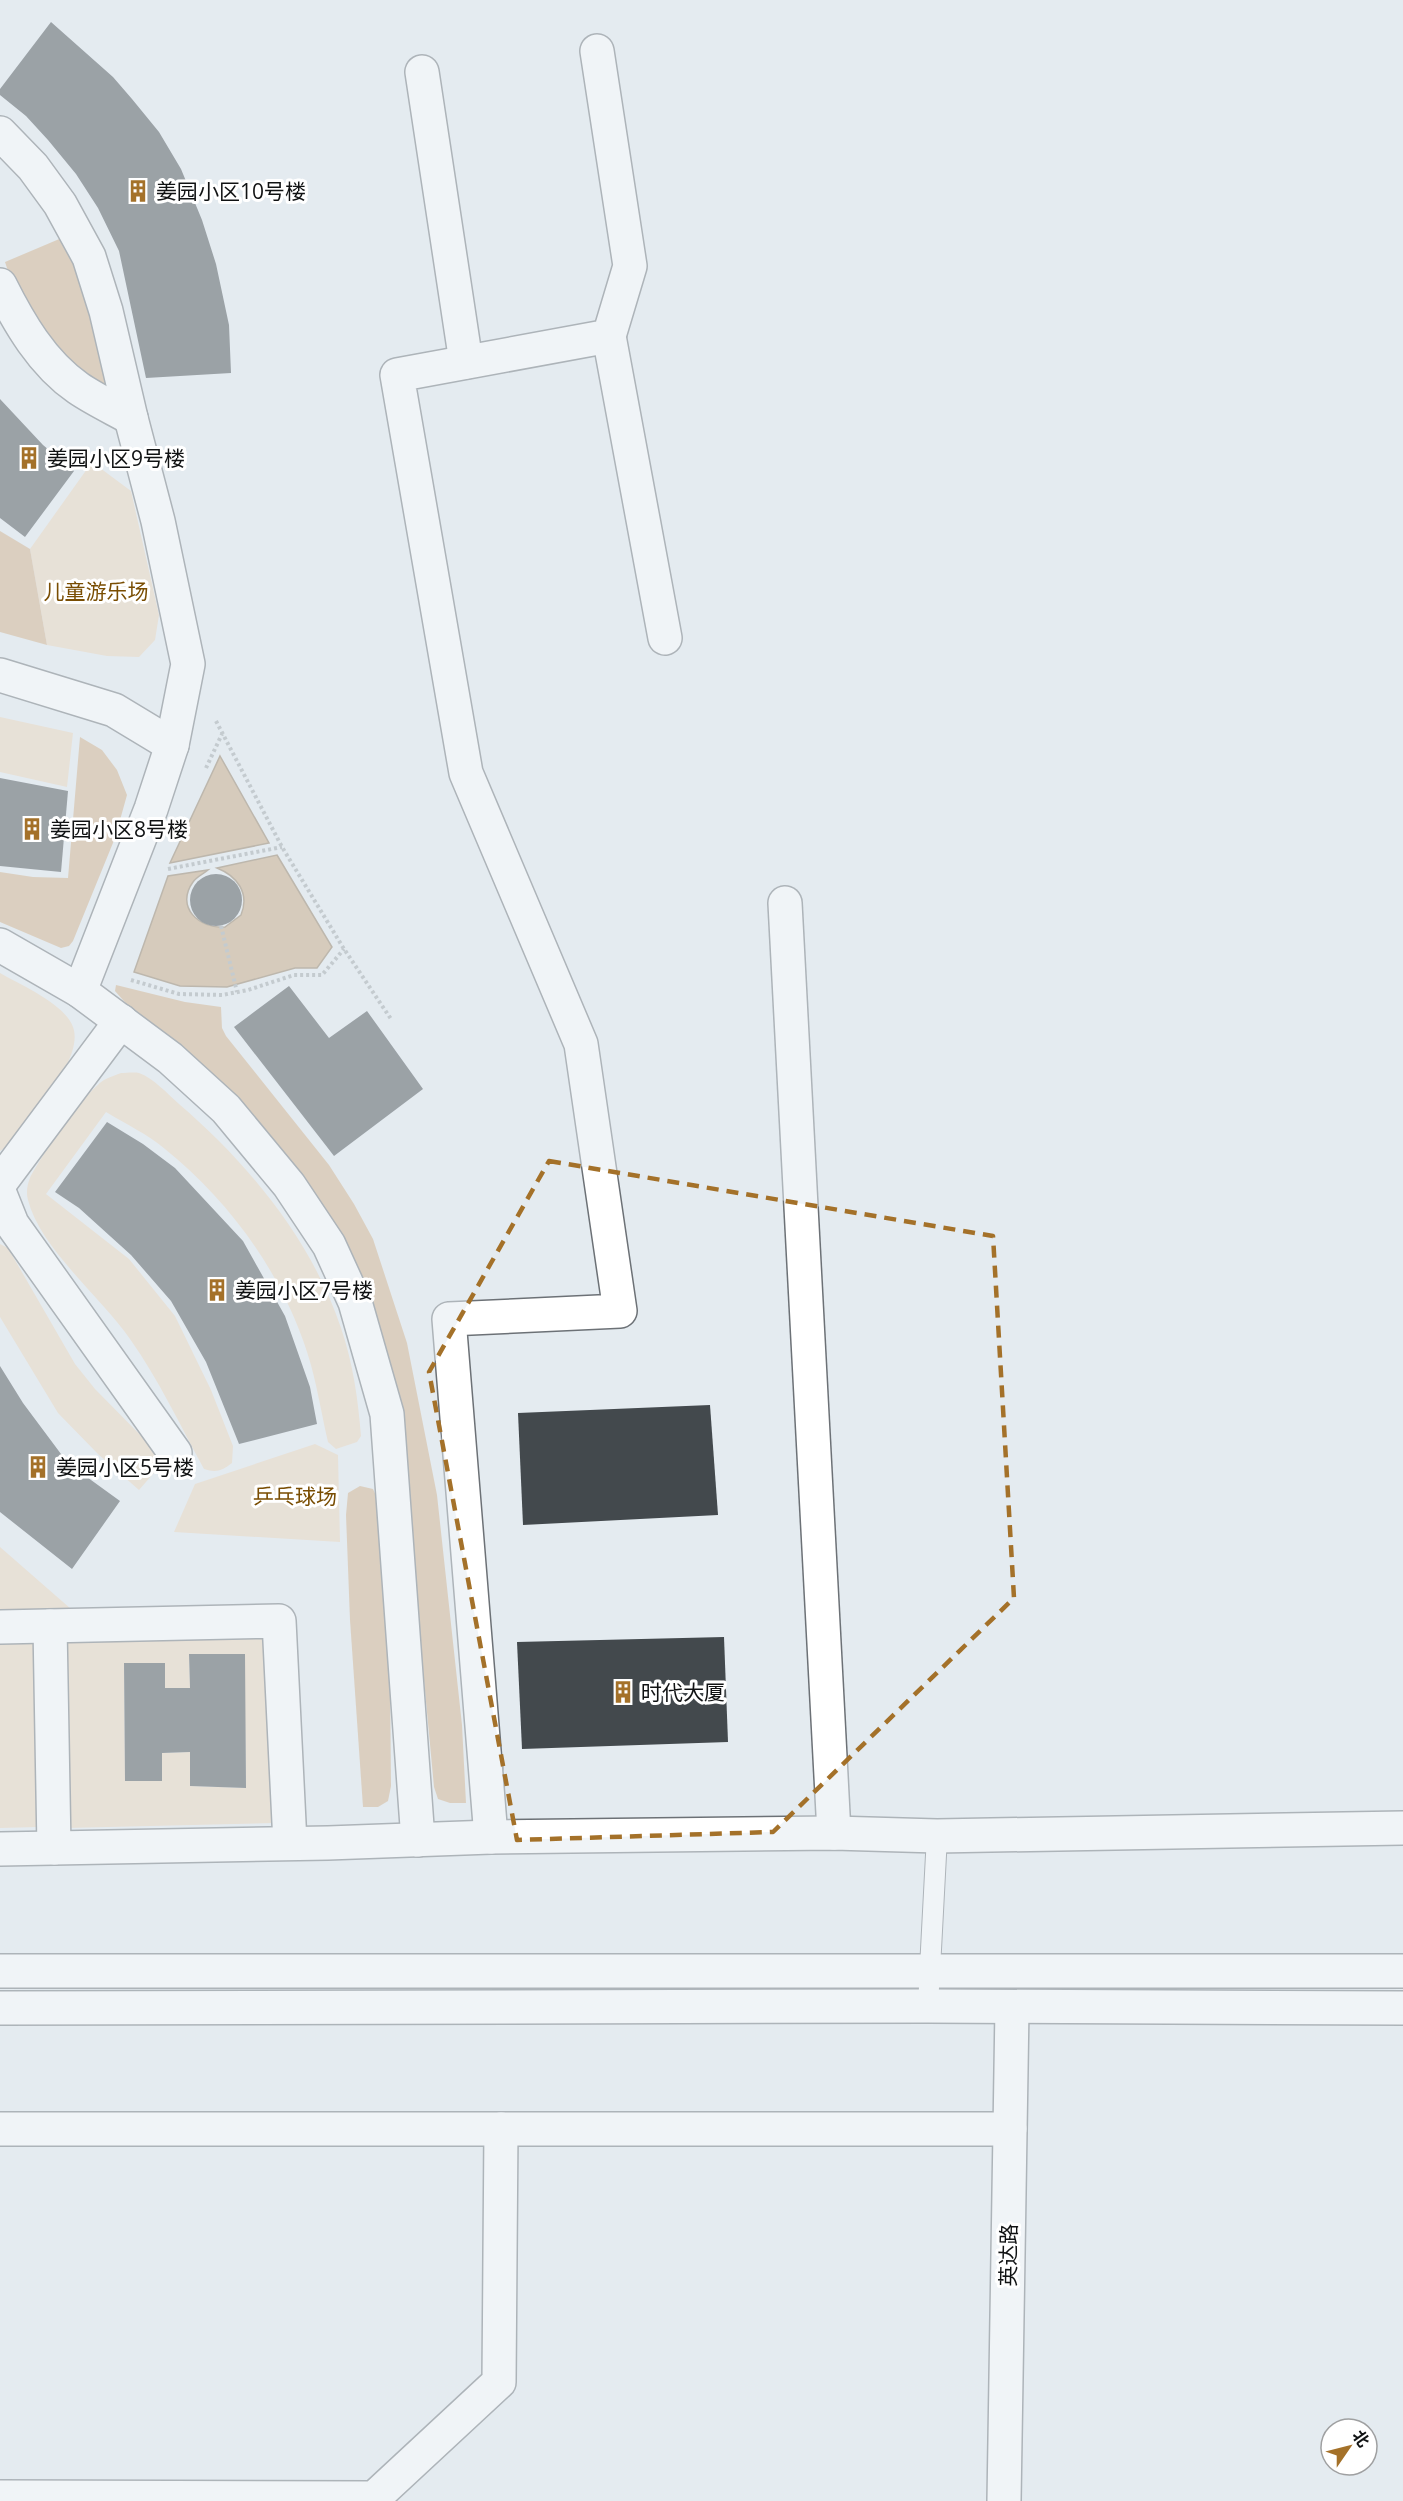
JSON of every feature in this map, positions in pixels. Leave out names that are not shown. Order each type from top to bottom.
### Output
[{"type":"main road","points":[[597,51],[630,266],[609,336],[665,638]]},
{"type":"main road","points":[[422,72],[466,362]]},
{"type":"main road","points":[[0,133],[33,167],[78,233],[106,311],[158,521],[188,664],[172,745],[148,819],[80,991]]},
{"type":"main road","points":[[0,285],[16,318],[40,351],[77,387],[131,418]]},
{"type":"main road","points":[[491,1837],[449,1319],[620,1311],[581,1044],[466,773],[398,375],[609,336]]},
{"type":"main road","points":[[0,675],[114,710],[172,745]]},
{"type":"main road","points":[[785,903],[834,1833]]},
{"type":"main road","points":[[0,945],[80,991],[170,1058],[233,1117],[289,1185],[329,1245],[355,1302],[387,1414],[418,1840]]},
{"type":"main road","points":[[0,1184],[121,1021]]},
{"type":"main road","points":[[0,1194],[12,1224],[175,1453]]},
{"type":"main road","points":[[0,1627],[279,1621],[290,1843]]},
{"type":"main road","points":[[50,1626],[54,1848]]},
{"type":"main road","points":[[0,1849],[491,1837],[834,1833],[937,1836],[1403,1828]]},
{"type":"main road","points":[[0,1971],[930,1969],[1403,1971]]},
{"type":"main road","points":[[0,2008],[928,2006],[1403,2008]]},
{"type":"main road","name":"英达路","points":[[1004,2501],[1012,2008]]},
{"type":"main road","points":[[0,2129],[1010,2129]]},
{"type":"main road","points":[[0,2496],[374,2498],[499,2382],[501,2129]]},
{"type":"lane","points":[[928,2006],[937,1836]]},
{"type":"path","points":[[212,714],[282,847],[344,949],[391,1018]]},
{"type":"path","points":[[160,870],[282,847]]},
{"type":"path","points":[[221,926],[237,992]]},
{"type":"path","points":[[122,978],[179,994],[237,992],[294,975],[322,975],[344,949]]},
{"type":"highlighted area","points":[[549,1161],[993,1236],[1014,1598],[773,1832],[517,1840],[429,1372]]},
{"type":"green space","name":"儿童游乐场","points":[[92,462],[131,491],[159,615],[155,640],[139,657],[107,656],[47,645],[30,549]]},
{"type":"green space","points":[[0,717],[73,733],[67,787],[0,772]]},
{"type":"green space","points":[[0,973],[41,996],[61,1011],[73,1027],[74,1040],[71,1056],[53,1089],[9,1145],[0,1151]]},
{"type":"green space","points":[[121,1073],[139,1073],[150,1079],[205,1127],[253,1178],[295,1234],[329,1296],[345,1341],[358,1408],[361,1436],[357,1442],[336,1449],[328,1442],[311,1365],[301,1334],[288,1303],[255,1246],[213,1194],[190,1171],[151,1139],[106,1112],[46,1194],[129,1259],[175,1316],[211,1390],[233,1446],[232,1463],[219,1470],[204,1469],[141,1355],[118,1323],[45,1236],[28,1200],[27,1189],[30,1178],[53,1140],[86,1097],[104,1080]]},
{"type":"green space","points":[[0,1244],[8,1248],[75,1364],[95,1389],[157,1452],[161,1460],[159,1467],[139,1490],[98,1454],[58,1413],[0,1317]]},
{"type":"green space","name":"乒乓球场","points":[[315,1444],[338,1455],[340,1542],[174,1532],[195,1484]]},
{"type":"green space","points":[[0,1547],[71,1609],[0,1610]]},
{"type":"green space","points":[[265,1633],[274,1823],[66,1828],[65,1636]],"holes":[[[189,1654],[244,1654],[246,1788],[190,1786],[190,1752],[162,1753],[161,1781],[125,1781],[124,1663],[164,1663],[165,1688],[190,1688]]]},
{"type":"green space","points":[[36,1637],[38,1827],[0,1828],[0,1638]]},
{"type":"shaded area","points":[[64,237],[80,269],[107,375],[105,386],[61,361],[10,277],[5,262]]},
{"type":"shaded area","points":[[0,531],[30,549],[47,645],[0,632]]},
{"type":"shaded area","points":[[80,737],[102,750],[117,770],[127,795],[115,838],[73,941],[69,946],[61,948],[0,922],[0,872],[33,877],[68,878]]},
{"type":"shaded area","points":[[220,756],[269,843],[170,863]]},
{"type":"shaded area","points":[[277,855],[332,947],[317,968],[295,968],[227,987],[180,986],[134,972],[168,876],[208,870],[194,880],[188,891],[188,908],[192,915],[206,924],[225,927],[241,915],[244,900],[236,881],[217,868]]},
{"type":"shaded area","points":[[116,985],[185,1002],[221,1007],[222,1028],[226,1036],[329,1165],[373,1239],[407,1343],[437,1495],[462,1725],[466,1803],[450,1803],[438,1799],[434,1787],[404,1466],[387,1363],[183,1049],[130,1008],[115,991]]},
{"type":"shaded area","points":[[360,1486],[373,1489],[378,1500],[390,1672],[391,1786],[388,1801],[378,1807],[363,1807],[350,1620],[346,1515],[348,1493]]},
{"type":"building","name":"姜园小区10号楼","points":[[51,22],[113,77],[159,132],[181,169],[202,220],[216,264],[229,325],[231,373],[146,378],[119,251],[98,208],[76,174],[48,140],[26,116],[0,95],[0,89]]},
{"type":"building","name":"姜园小区9号楼","points":[[0,399],[43,445],[74,471],[25,537],[0,518]]},
{"type":"building","name":"姜园小区8号楼","points":[[0,778],[68,791],[61,872],[0,866]]},
{"type":"building","points":[[211,874],[221,874],[235,881],[242,900],[235,919],[221,926],[211,926],[201,922],[194,915],[190,905],[190,895],[194,885],[201,878]]},
{"type":"building","points":[[289,986],[329,1038],[367,1011],[423,1089],[334,1156],[234,1027]]},
{"type":"building","name":"姜园小区7号楼","points":[[107,1122],[143,1144],[175,1168],[243,1241],[285,1316],[310,1387],[317,1424],[239,1444],[206,1362],[171,1301],[131,1255],[79,1208],[55,1192]]},
{"type":"building","name":"姜园小区5号楼","points":[[0,1366],[23,1403],[61,1454],[120,1501],[72,1569],[0,1512]]},
{"type":"building","points":[[710,1405],[718,1515],[523,1525],[518,1413]]},
{"type":"building","name":"时代大厦","points":[[724,1637],[728,1742],[522,1749],[517,1642]]},
{"type":"building","points":[[189,1654],[245,1654],[246,1788],[190,1786],[190,1752],[162,1753],[162,1781],[125,1781],[124,1663],[165,1663],[165,1688],[190,1688]]},
{"type":"place","name":"姜园小区10号楼","points":[[138,191]]},
{"type":"place","name":"姜园小区9号楼","points":[[29,458]]},
{"type":"place","name":"姜园小区8号楼","points":[[32,829]]},
{"type":"place","name":"姜园小区7号楼","points":[[217,1290]]},
{"type":"place","name":"姜园小区5号楼","points":[[38,1467]]},
{"type":"place","name":"时代大厦","points":[[623,1692]]}]
